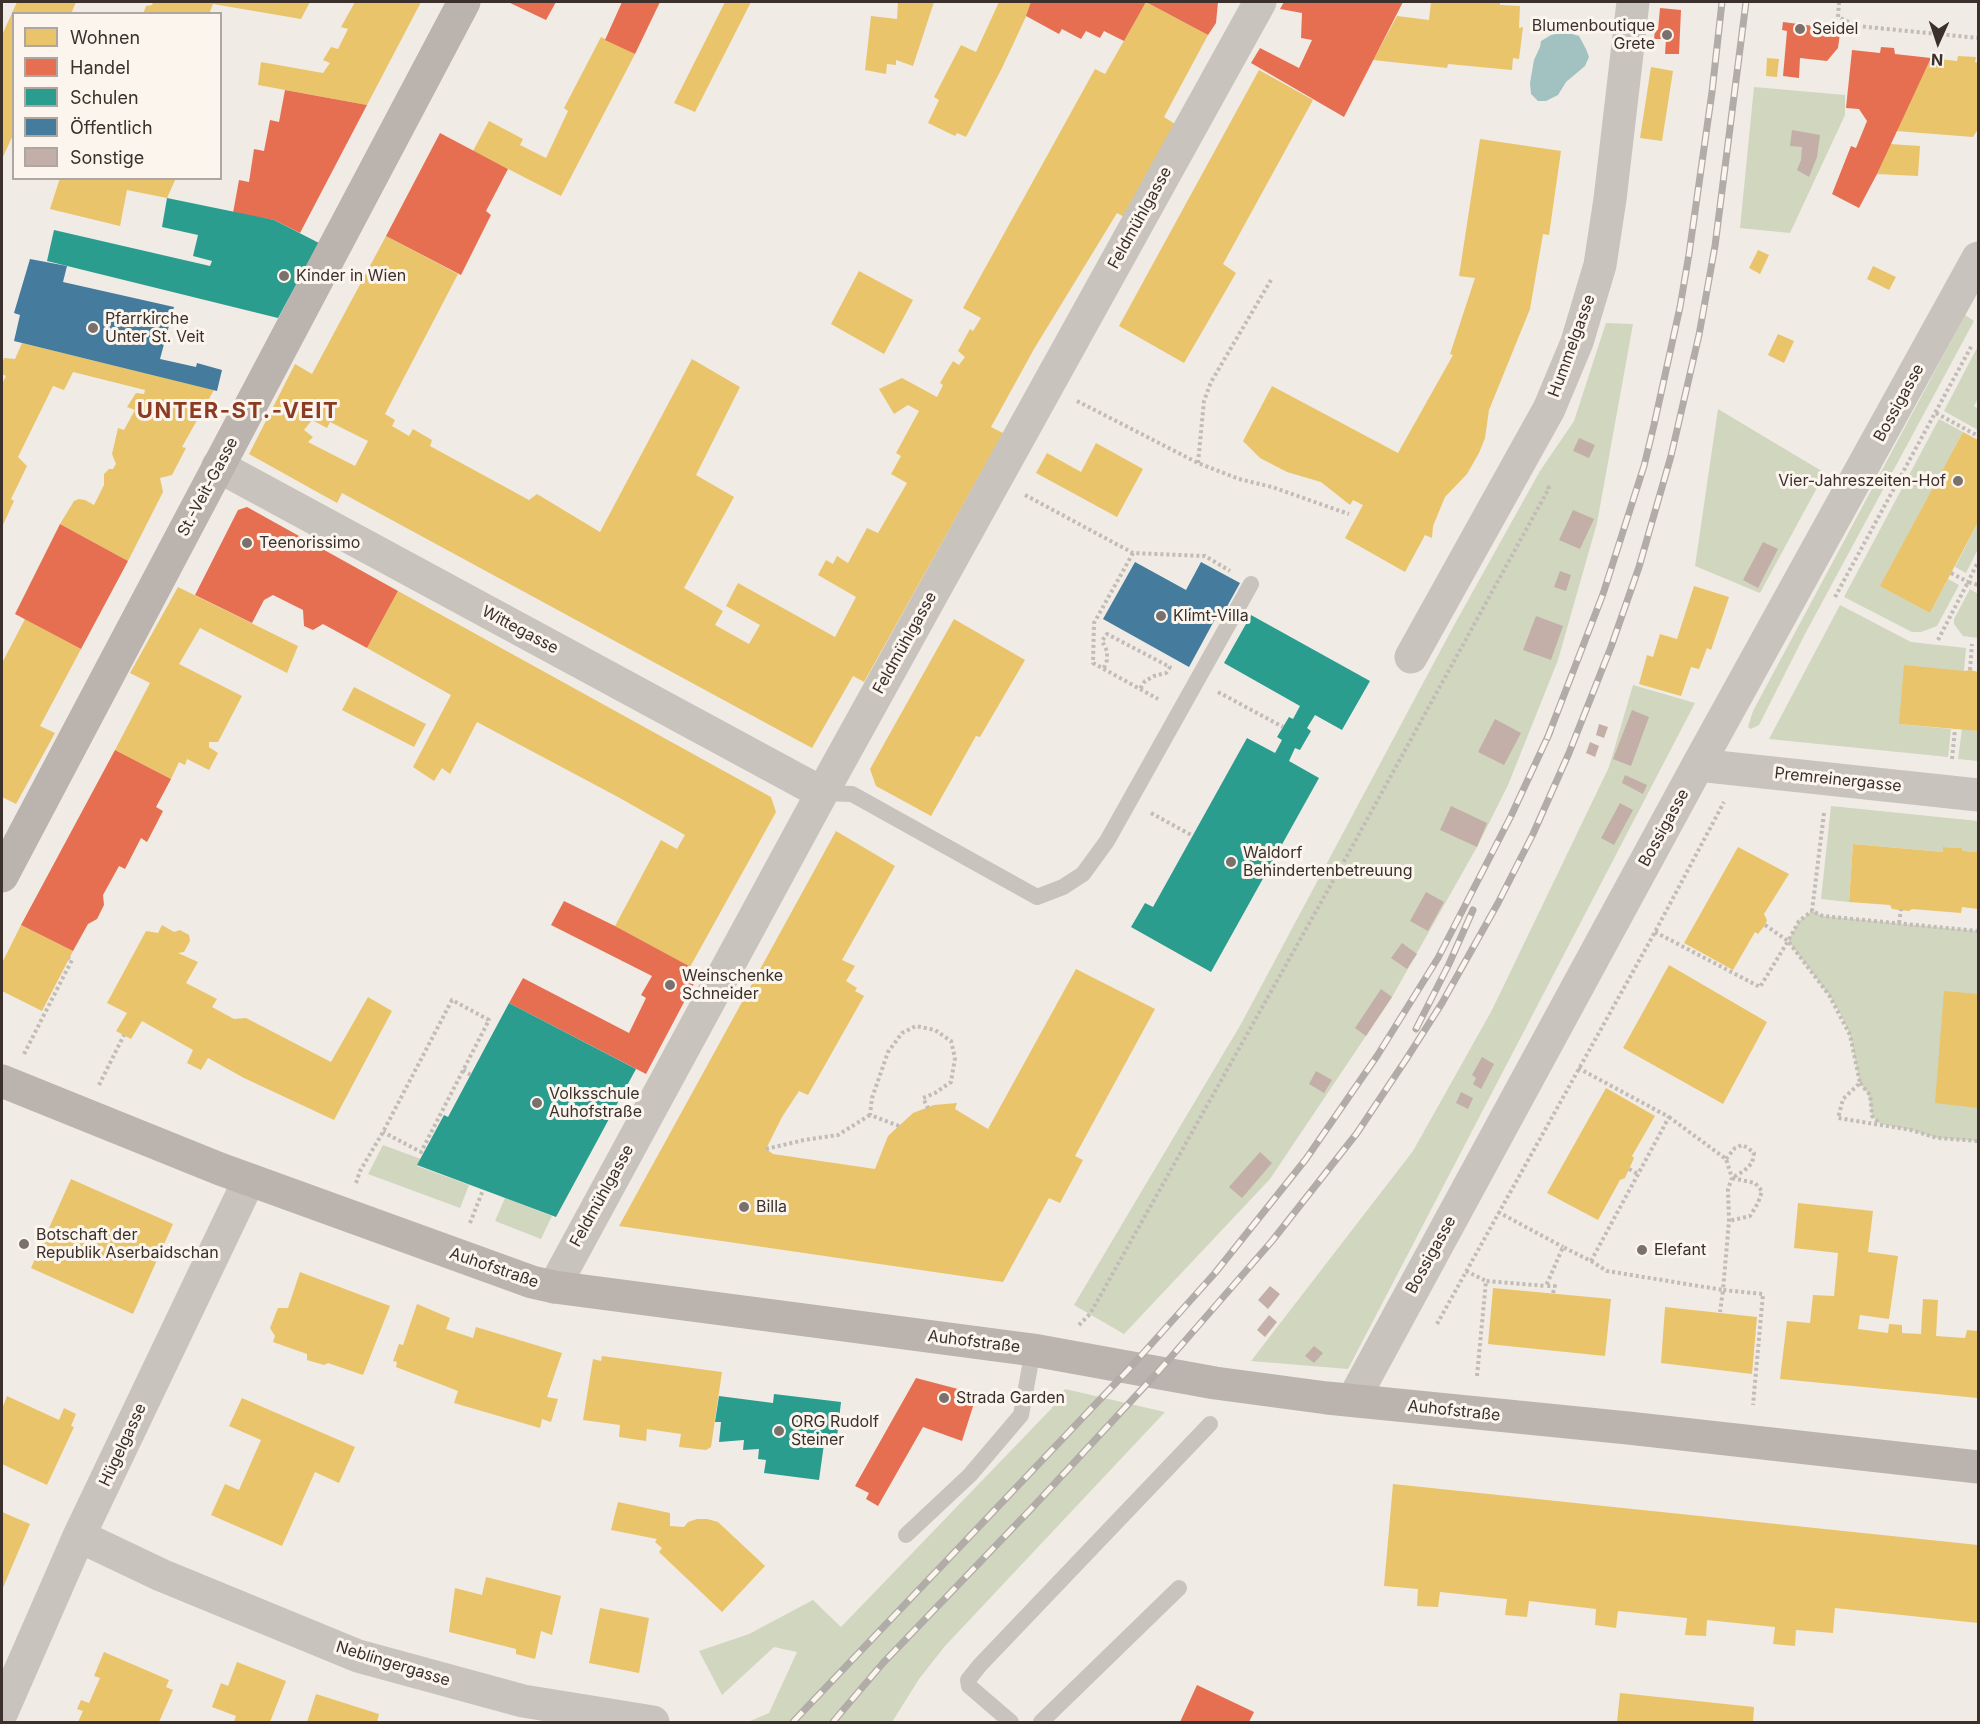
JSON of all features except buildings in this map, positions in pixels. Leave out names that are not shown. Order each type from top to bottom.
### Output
[{"type":"street","name":"St.-Veit-Gasse","points":[[2,876],[464,2]]},
{"type":"street","name":"Feldmühlgasse","points":[[554,1287],[822,793],[1260,2]]},
{"type":"street","name":"Hummelgasse","points":[[1411,657],[1518,468],[1549,409],[1573,352],[1600,265],[1633,2]]},
{"type":"street","name":"Bossigasse","points":[[1353,1400],[1698,765],[1978,258]]},
{"type":"street","name":"Wittegasse","points":[[218,466],[822,793]]},
{"type":"street","name":"Premreinergasse","points":[[1698,765],[1978,795]]},
{"type":"street","name":"Auhofstraße","points":[[5,1083],[345,1216],[532,1282],[554,1287],[1042,1351],[1215,1383],[1978,1467]]},
{"type":"street","name":"Hügelgasse","points":[[2,1712],[80,1536],[249,1180]]},
{"type":"street","name":"Neblingergasse","points":[[80,1536],[161,1575],[358,1656],[524,1701],[653,1722]]},
{"type":"lane","points":[[822,793],[852,794],[1037,897],[1063,887],[1083,874],[1107,841],[1251,584]]},
{"type":"lane","points":[[906,1535],[970,1475],[1022,1414],[1042,1351]]},
{"type":"lane","points":[[1011,1722],[969,1686],[968,1680],[1210,1424]]},
{"type":"lane","points":[[1041,1722],[1179,1588]]},
{"type":"path","points":[[1839,2],[1838,17],[1857,26],[1978,38]]},
{"type":"path","points":[[1198,463],[1204,401],[1211,381],[1271,280]]},
{"type":"path","points":[[1835,597],[1973,343]]},
{"type":"path","points":[[1047,385],[1198,463],[1239,479],[1272,487],[1349,514]]},
{"type":"path","points":[[1936,413],[1978,436]]},
{"type":"path","points":[[1042,1351],[1090,1314],[1342,865],[1549,488],[1518,468]]},
{"type":"path","points":[[995,479],[1133,553],[1205,556],[1251,584]]},
{"type":"path","points":[[1133,553],[1094,623],[1093,663],[1179,711]]},
{"type":"path","points":[[1938,640],[1978,562]]},
{"type":"path","points":[[1951,573],[1978,585]]},
{"type":"path","points":[[1104,668],[1107,651],[1102,641],[1107,634],[1170,667],[1166,674],[1154,676],[1140,689]]},
{"type":"path","points":[[1970,670],[1972,644]]},
{"type":"path","points":[[1197,680],[1283,727]]},
{"type":"path","points":[[1952,760],[1955,729]]},
{"type":"path","points":[[1433,1330],[1655,932],[1729,794]]},
{"type":"path","points":[[1129,801],[1193,836]]},
{"type":"path","points":[[1655,932],[1760,987],[1799,921],[1812,911],[1824,806]]},
{"type":"path","points":[[1899,923],[1901,909]]},
{"type":"path","points":[[1812,911],[1823,916],[1978,931]]},
{"type":"path","points":[[1765,925],[1788,941],[1829,995],[1841,1015],[1850,1035],[1860,1083],[1869,1095],[1872,1116],[1880,1125]]},
{"type":"path","points":[[5,1083],[72,960],[69,958]]},
{"type":"path","points":[[345,1216],[360,1170],[383,1132],[452,1000],[489,1020],[439,1121],[421,1152],[383,1132]]},
{"type":"path","points":[[870,1115],[872,1098],[888,1052],[902,1033],[916,1026],[935,1030],[951,1041],[955,1058],[951,1082],[923,1098],[928,1108]]},
{"type":"path","points":[[84,1115],[124,1035]]},
{"type":"path","points":[[1578,1068],[1669,1117],[1726,1160],[1732,1178]]},
{"type":"path","points":[[463,1070],[471,1075]]},
{"type":"path","points":[[1860,1083],[1843,1099],[1838,1118],[1911,1130],[1937,1138],[1978,1142]]},
{"type":"path","points":[[870,1115],[899,1126]]},
{"type":"path","points":[[766,1149],[838,1135],[870,1115]]},
{"type":"path","points":[[1591,1261],[1669,1117]]},
{"type":"path","points":[[1720,1312],[1730,1221],[1728,1189],[1732,1178],[1752,1163],[1754,1154],[1742,1145],[1735,1148],[1726,1160]]},
{"type":"path","points":[[1629,1169],[1638,1174]]},
{"type":"path","points":[[1730,1221],[1750,1216],[1762,1191],[1755,1183],[1732,1178]]},
{"type":"path","points":[[1498,1212],[1607,1271],[1723,1290],[1763,1294],[1753,1405]]},
{"type":"path","points":[[1546,1286],[1563,1247]]},
{"type":"path","points":[[1466,1271],[1486,1281],[1555,1286],[1553,1293]]},
{"type":"path","points":[[1477,1377],[1486,1281]]},
{"type":"green space","points":[[1754,87],[1845,95],[1845,115],[1790,233],[1740,228]]},
{"type":"green space","points":[[1965,315],[1974,321],[1805,634],[1759,725],[1751,729],[1748,727],[1753,711]]},
{"type":"green space","points":[[1606,323],[1633,324],[1597,523],[1558,660],[1508,785],[1477,847],[1392,997],[1270,1179],[1124,1334],[1074,1305],[1241,1024],[1452,629],[1540,471],[1574,421]]},
{"type":"green space","points":[[1978,346],[1978,398],[1974,406],[1978,409],[1978,430],[1944,411]]},
{"type":"green space","points":[[1718,409],[1825,473],[1760,593],[1695,566]]},
{"type":"green space","points":[[1939,419],[1963,432],[1881,586],[1930,613],[1948,579],[1959,585],[1937,626],[1921,632],[1912,632],[1844,597]]},
{"type":"green space","points":[[1978,522],[1978,549],[1966,573],[1955,567]]},
{"type":"green space","points":[[1970,589],[1978,594],[1978,638],[1963,636],[1954,624],[1954,619]]},
{"type":"green space","points":[[1840,605],[1911,642],[1966,648],[1964,671],[1899,724],[1951,729],[1948,757],[1769,739]]},
{"type":"green space","points":[[1633,685],[1695,703],[1348,1369],[1251,1361],[1413,1151],[1492,1010],[1609,767]]},
{"type":"green space","points":[[1962,729],[1978,731],[1978,761],[1958,759]]},
{"type":"green space","points":[[1831,806],[1978,821],[1978,852],[1963,851],[1962,848],[1944,847],[1943,852],[1853,844],[1849,902],[1821,899]]},
{"type":"green space","points":[[1812,911],[1823,916],[1978,931],[1978,1141],[1937,1138],[1880,1124],[1872,1116],[1869,1095],[1860,1083],[1850,1035],[1841,1015],[1829,995],[1788,941],[1799,921]]},
{"type":"green space","points":[[383,1145],[421,1159],[417,1166],[469,1185],[460,1208],[368,1174]]},
{"type":"green space","points":[[505,1198],[552,1216],[541,1239],[495,1221]]},
{"type":"green space","points":[[1065,1389],[1165,1412],[945,1646],[919,1679],[892,1722],[748,1722],[769,1713],[797,1652],[774,1647],[722,1695],[699,1651],[749,1634],[813,1600],[841,1627],[1051,1409]]},
{"type":"water","points":[[1565,32],[1579,36],[1589,57],[1585,66],[1566,82],[1558,95],[1546,101],[1538,101],[1531,94],[1530,83],[1534,60],[1541,41],[1551,35]]},
{"type":"railway","points":[[1547,739],[1603,594],[1644,466],[1654,425],[1680,307],[1689,254],[1722,2]]},
{"type":"railway","points":[[833,1722],[883,1663],[1032,1508],[1157,1373],[1272,1241],[1357,1133],[1442,1003],[1498,903],[1533,834],[1569,753],[1611,647],[1639,567],[1671,456],[1699,335],[1715,246],[1746,2]]},
{"type":"railway","points":[[793,1722],[1129,1369],[1215,1273],[1306,1159],[1377,1056],[1438,958],[1511,816],[1550,732]]},
{"type":"railway","points":[[1416,1029],[1473,910]]},
{"type":"place","name":"Seidel","points":[[1800,29]]},
{"type":"place","name":"Blumenboutique Grete","points":[[1667,35]]},
{"type":"place","name":"Kinder in Wien","points":[[284,276]]},
{"type":"place","name":"Pfarrkirche Unter St. Veit","points":[[93,328]]},
{"type":"place","name":"Vier-Jahreszeiten-Hof","points":[[1958,481]]},
{"type":"place","name":"Teenorissimo","points":[[247,543]]},
{"type":"place","name":"Klimt-Villa","points":[[1161,616]]},
{"type":"place","name":"Waldorf Behindertenbetreuung","points":[[1231,862]]},
{"type":"place","name":"Weinschenke Schneider","points":[[670,985]]},
{"type":"place","name":"Volksschule Auhofstraße","points":[[537,1103]]},
{"type":"place","name":"Billa","points":[[744,1207]]},
{"type":"place","name":"Botschaft der Republik Aserbaidschan","points":[[24,1244]]},
{"type":"place","name":"Elefant","points":[[1642,1250]]},
{"type":"place","name":"Strada Garden","points":[[944,1398]]},
{"type":"place","name":"ORG Rudolf Steiner","points":[[779,1431]]},
{"type":"district","name":"UNTER-ST.-VEIT","points":[[238,411]]}]
